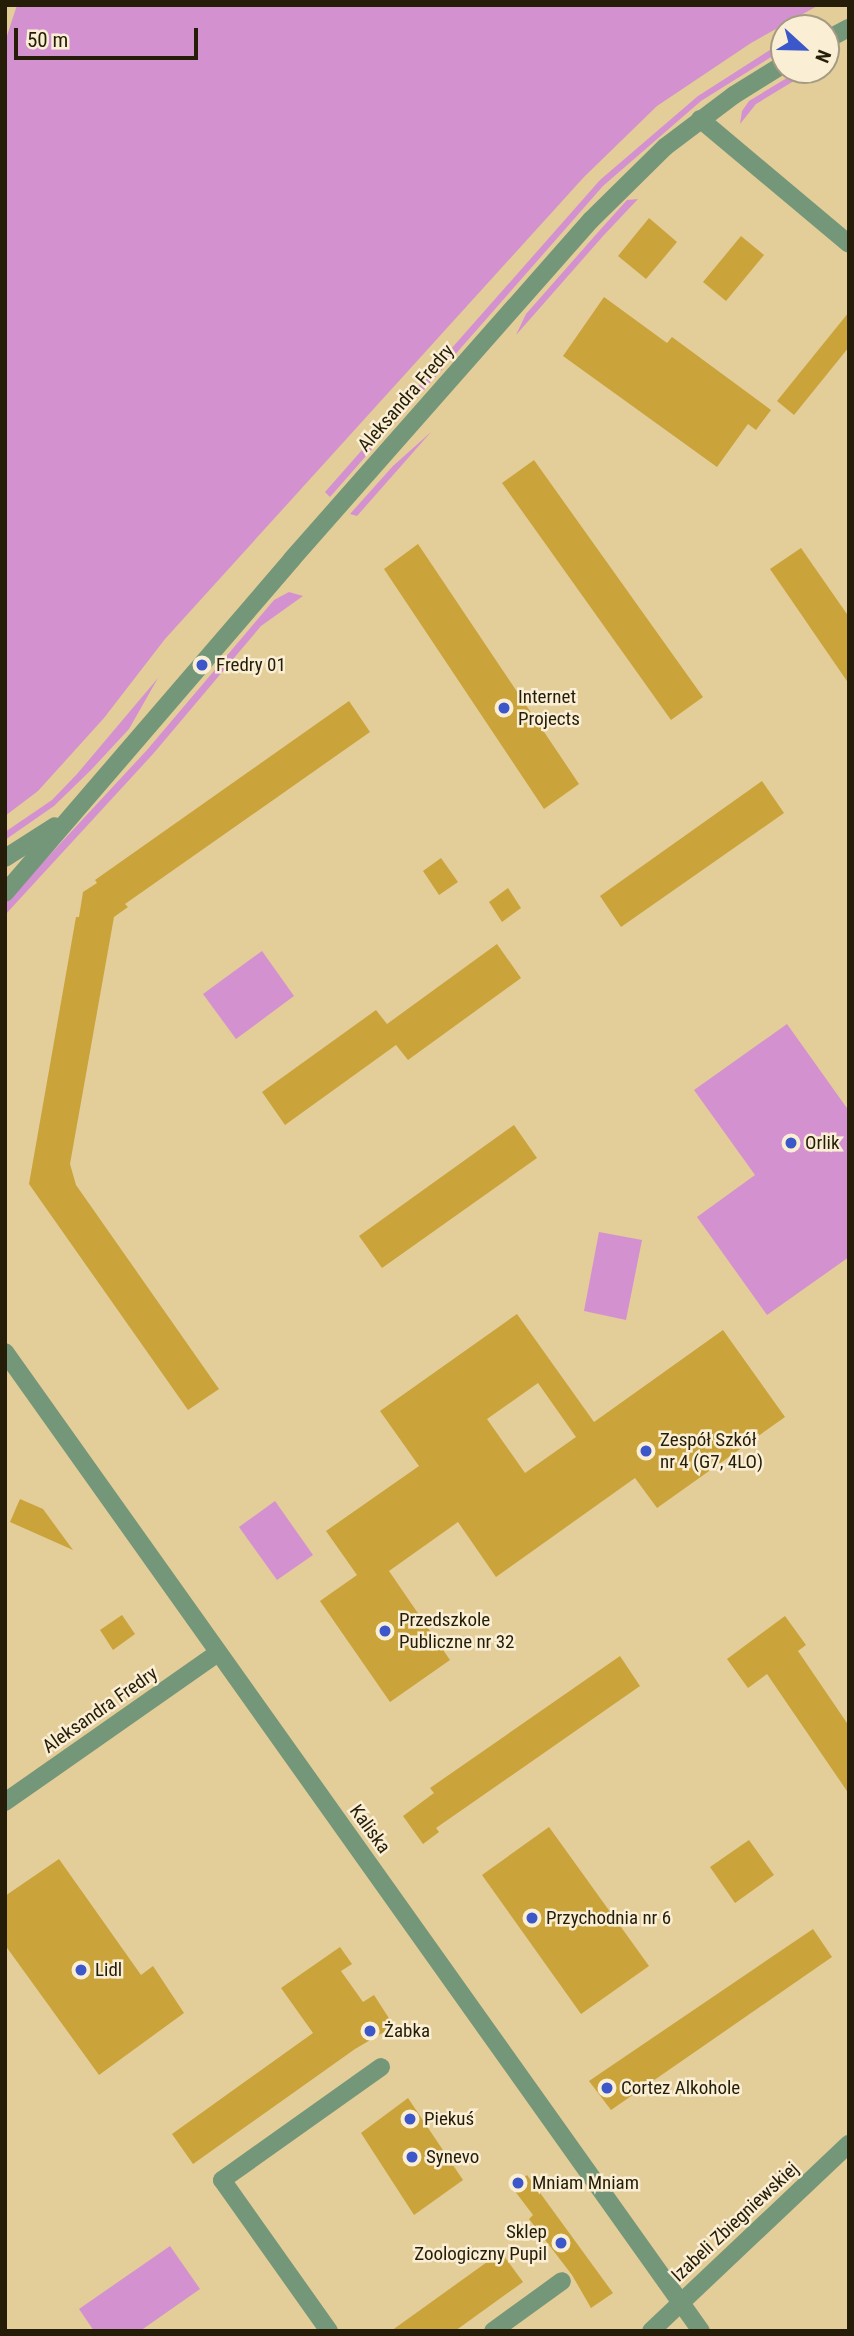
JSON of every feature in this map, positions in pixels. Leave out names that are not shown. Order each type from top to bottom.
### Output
[{"type":"street","name":"Aleksandra Fredry","points":[[5,893],[292,559],[591,220],[665,147],[700,119],[770,73]]},
{"type":"street","points":[[700,119],[849,243]]},
{"type":"street","name":"Aleksandra Fredry","points":[[5,858],[43,835],[92,794]]},
{"type":"street","name":"Kaliska","points":[[5,1352],[701,2331]]},
{"type":"street","name":"Aleksandra Fredry","points":[[5,1802],[218,1653]]},
{"type":"street","points":[[330,2331],[222,2180],[380,2067]]},
{"type":"street","name":"Izabeli Zbiegniewskiej","points":[[651,2331],[849,2144]]},
{"type":"street","points":[[493,2331],[562,2281]]},
{"type":"shaded area","points":[[17,5],[819,5],[803,14],[770,14],[770,32],[657,106],[584,177],[165,639],[104,718],[38,791],[5,816],[5,42]]},
{"type":"shaded area","points":[[770,50],[770,58],[701,101],[603,186],[330,497],[325,492],[600,180],[698,96]]},
{"type":"shaded area","points":[[777,84],[789,84],[756,104],[740,124],[742,111],[749,101]]},
{"type":"shaded area","points":[[638,199],[516,335],[526,314],[600,230],[627,200]]},
{"type":"shaded area","points":[[431,432],[357,516],[350,514],[393,466]]},
{"type":"shaded area","points":[[289,592],[303,596],[261,626],[153,754],[5,915],[5,903],[147,750],[274,600]]},
{"type":"shaded area","points":[[158,678],[129,729],[91,770],[54,806],[5,840],[5,832],[52,800],[77,774]]},
{"type":"shaded area","points":[[262,951],[294,996],[236,1039],[203,994]]},
{"type":"shaded area","name":"Orlik","points":[[787,1024],[849,1111],[849,1257],[767,1315],[697,1217],[755,1175],[694,1090]]},
{"type":"shaded area","points":[[599,1232],[642,1240],[626,1320],[584,1311]]},
{"type":"shaded area","points":[[275,1501],[313,1555],[277,1580],[239,1527]]},
{"type":"shaded area","points":[[170,2246],[200,2289],[140,2331],[94,2331],[79,2309]]},
{"type":"building","points":[[649,218],[677,242],[646,279],[618,256]]},
{"type":"building","points":[[741,236],[764,255],[726,301],[703,282]]},
{"type":"building","points":[[604,297],[667,343],[672,337],[771,410],[756,430],[748,424],[717,467],[563,356]]},
{"type":"building","points":[[849,312],[849,347],[794,415],[777,401]]},
{"type":"building","points":[[534,460],[703,697],[671,720],[502,483]]},
{"type":"building","points":[[418,544],[579,784],[544,809],[384,569]]},
{"type":"building","points":[[801,548],[849,617],[849,684],[770,569]]},
{"type":"building","points":[[349,701],[370,732],[125,904],[128,907],[114,917],[70,1164],[76,1185],[219,1389],[188,1410],[29,1184],[76,917],[79,917],[83,892],[97,883],[95,880]]},
{"type":"building","points":[[762,781],[784,813],[621,927],[600,896]]},
{"type":"building","points":[[441,858],[458,882],[439,895],[423,871]]},
{"type":"building","points":[[508,888],[521,908],[502,922],[489,902]]},
{"type":"building","points":[[497,944],[521,978],[408,1060],[396,1045],[285,1125],[262,1092],[376,1010],[387,1024]]},
{"type":"building","points":[[514,1125],[537,1158],[382,1268],[359,1236]]},
{"type":"building","name":"Zespół Szkół nr 4 (G7, 4LO)","points":[[517,1314],[594,1422],[723,1330],[785,1417],[657,1508],[635,1478],[496,1577],[458,1522],[389,1571],[450,1660],[390,1702],[320,1601],[357,1575],[326,1531],[419,1466],[380,1411]],"holes":[[[538,1383],[576,1437],[525,1473],[487,1419]]]},
{"type":"building","points":[[20,1499],[43,1509],[73,1550],[10,1522]]},
{"type":"building","points":[[122,1615],[135,1634],[113,1650],[100,1630]]},
{"type":"building","points":[[785,1616],[806,1645],[798,1651],[849,1726],[849,1794],[767,1674],[748,1688],[727,1659]]},
{"type":"building","points":[[620,1656],[640,1686],[436,1828],[439,1832],[423,1844],[403,1816],[434,1793],[430,1788]]},
{"type":"building","name":"Przychodnia nr 6","points":[[549,1827],[649,1966],[581,2014],[482,1875]]},
{"type":"building","points":[[749,1840],[774,1875],[735,1903],[710,1867]]},
{"type":"building","name":"Lidl","points":[[59,1859],[141,1975],[153,1966],[184,2013],[99,2075],[5,1945],[5,1896]]},
{"type":"building","points":[[813,1929],[832,1957],[611,2110],[589,2081]]},
{"type":"building","points":[[340,1947],[352,1964],[341,1971],[363,2002],[374,1995],[394,2026],[355,2049],[193,2164],[172,2134],[313,2033],[281,1988]]},
{"type":"building","name":"Synevo","points":[[408,2098],[463,2180],[414,2215],[361,2133]]},
{"type":"building","points":[[527,2175],[613,2293],[591,2308],[572,2275],[529,2219],[533,2215],[511,2186]]},
{"type":"building","points":[[501,2252],[523,2282],[455,2331],[391,2331]]},
{"type":"place","name":"Fredry 01","points":[[202,665]]},
{"type":"place","name":"Internet Projects","points":[[504,708]]},
{"type":"place","name":"Orlik","points":[[791,1143]]},
{"type":"place","name":"Zespół Szkół nr 4 (G7, 4LO)","points":[[646,1451]]},
{"type":"place","name":"Przedszkole Publiczne nr 32","points":[[385,1631]]},
{"type":"place","name":"Przychodnia nr 6","points":[[532,1918]]},
{"type":"place","name":"Lidl","points":[[81,1970]]},
{"type":"place","name":"Żabka","points":[[370,2031]]},
{"type":"place","name":"Cortez Alkohole","points":[[607,2088]]},
{"type":"place","name":"Piekuś","points":[[410,2119]]},
{"type":"place","name":"Synevo","points":[[412,2157]]},
{"type":"place","name":"Mniam Mniam","points":[[518,2183]]},
{"type":"place","name":"Sklep Zoologiczny Pupil","points":[[561,2243]]}]
